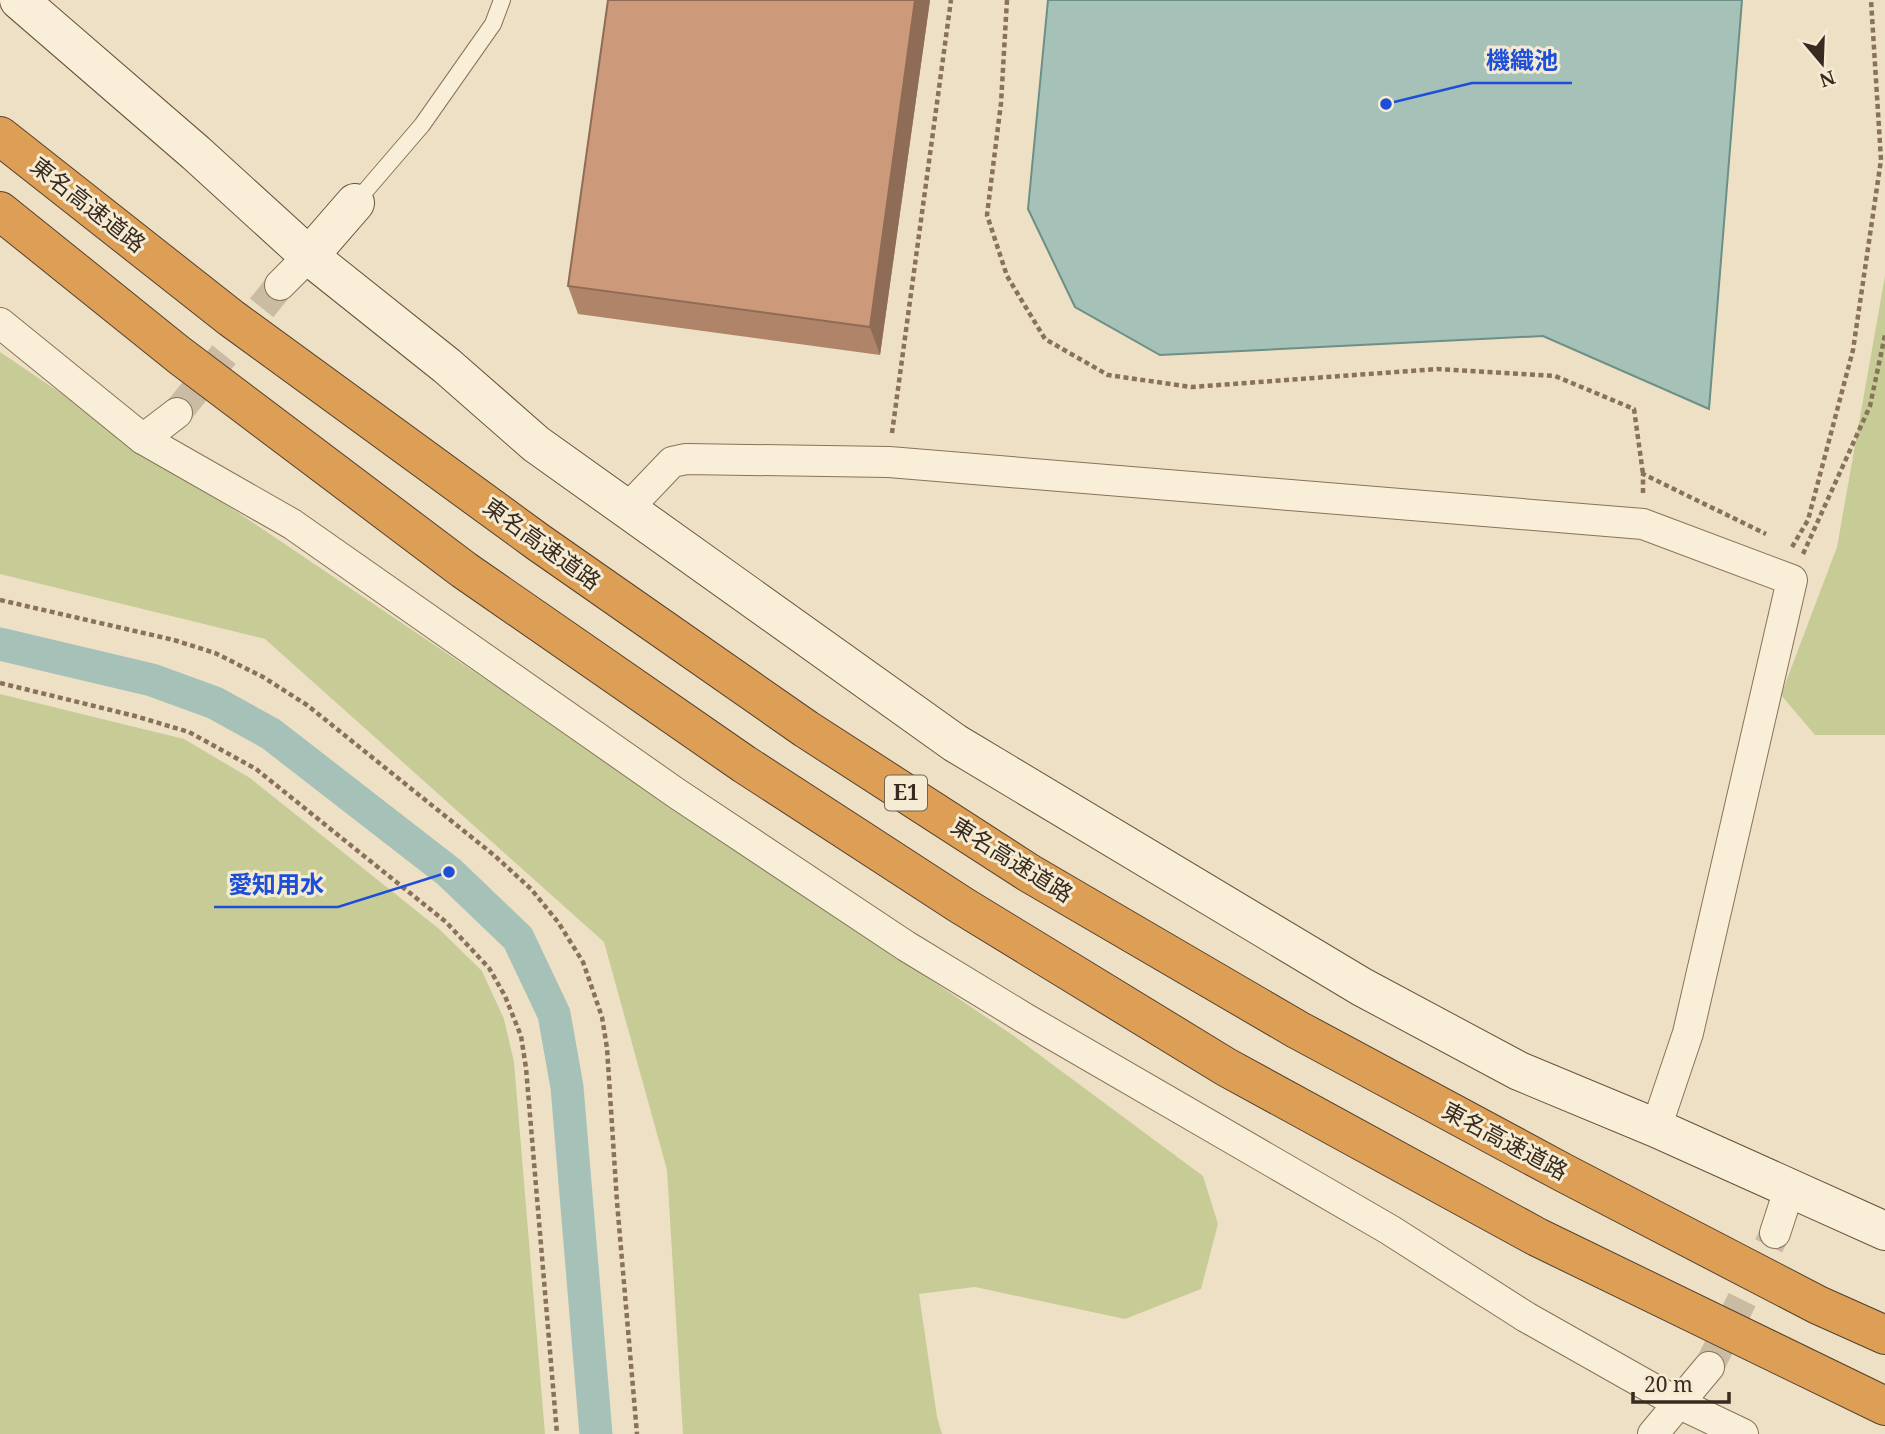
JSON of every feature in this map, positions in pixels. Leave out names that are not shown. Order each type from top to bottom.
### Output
[{"type":"highway","name":"東名高速道路","points":[[0,136],[231,318],[538,542],[806,729],[1029,873],[1310,1036],[1563,1173],[1818,1305],[1885,1335]]},
{"type":"highway","points":[[0,211],[179,355],[464,570],[744,764],[961,905],[1226,1067],[1525,1230],[1885,1406]]},
{"type":"street","points":[[19,0],[176,135],[309,256],[447,366],[536,444],[955,743],[1362,987],[1520,1071],[1656,1128],[1885,1231]]},
{"type":"street","points":[[280,285],[355,203]]},
{"type":"street","points":[[0,323],[143,439],[292,524],[676,793],[906,946],[1026,1019],[1390,1230],[1526,1317],[1680,1404],[1743,1434]]},
{"type":"street","points":[[143,439],[177,413]]},
{"type":"street","points":[[628,508],[672,462],[686,459],[889,462],[1643,524],[1792,580],[1688,1033],[1656,1128]]},
{"type":"street","points":[[1775,1233],[1790,1187]]},
{"type":"street","points":[[1653,1434],[1709,1367]]},
{"type":"lane","points":[[355,203],[422,125],[493,24],[502,0]]},
{"type":"path","points":[[889,462],[951,0]]},
{"type":"path","points":[[1007,0],[1001,103],[987,215],[1007,276],[1045,339],[1108,375],[1191,387],[1437,369],[1555,376],[1634,409],[1643,474],[1643,524]]},
{"type":"path","points":[[1792,547],[1808,520],[1853,350],[1879,174],[1881,160],[1871,0]]},
{"type":"path","points":[[1792,580],[1870,406],[1885,335]]},
{"type":"path","points":[[1643,474],[1767,535]]},
{"type":"path","points":[[0,600],[174,640],[215,653],[264,677],[307,705],[495,856],[531,889],[558,922],[583,962],[602,1017],[637,1434]]},
{"type":"path","points":[[0,683],[190,732],[256,769],[446,922],[489,968],[505,996],[520,1037],[526,1068],[556,1434]]},
{"type":"green space","points":[[1885,276],[1885,735],[1815,735],[1781,695],[1837,547]]},
{"type":"green space","points":[[0,352],[1014,1036],[1203,1176],[1218,1224],[1201,1289],[1125,1319],[975,1287],[919,1294],[937,1417],[942,1434],[683,1434],[667,1170],[604,942],[265,639],[0,574]]},
{"type":"green space","points":[[0,694],[184,739],[250,778],[438,928],[482,971],[504,1019],[514,1062],[545,1434],[0,1434]]},
{"type":"water","points":[[1048,0],[1742,0],[1709,409],[1543,336],[1160,355],[1075,307],[1028,209]]},
{"type":"building","points":[[608,0],[915,0],[870,327],[568,286]]},
{"type":"waterway","points":[[0,644],[152,680],[215,703],[271,734],[449,872],[518,938],[554,1014],[567,1087],[596,1434]]},
{"type":"tunnel","points":[[177,413],[280,285]]},
{"type":"tunnel","points":[[1709,1367],[1775,1233]]},
{"type":"place","name":"機織池","points":[[1386,104]]},
{"type":"place","name":"愛知用水","points":[[449,872]]}]
